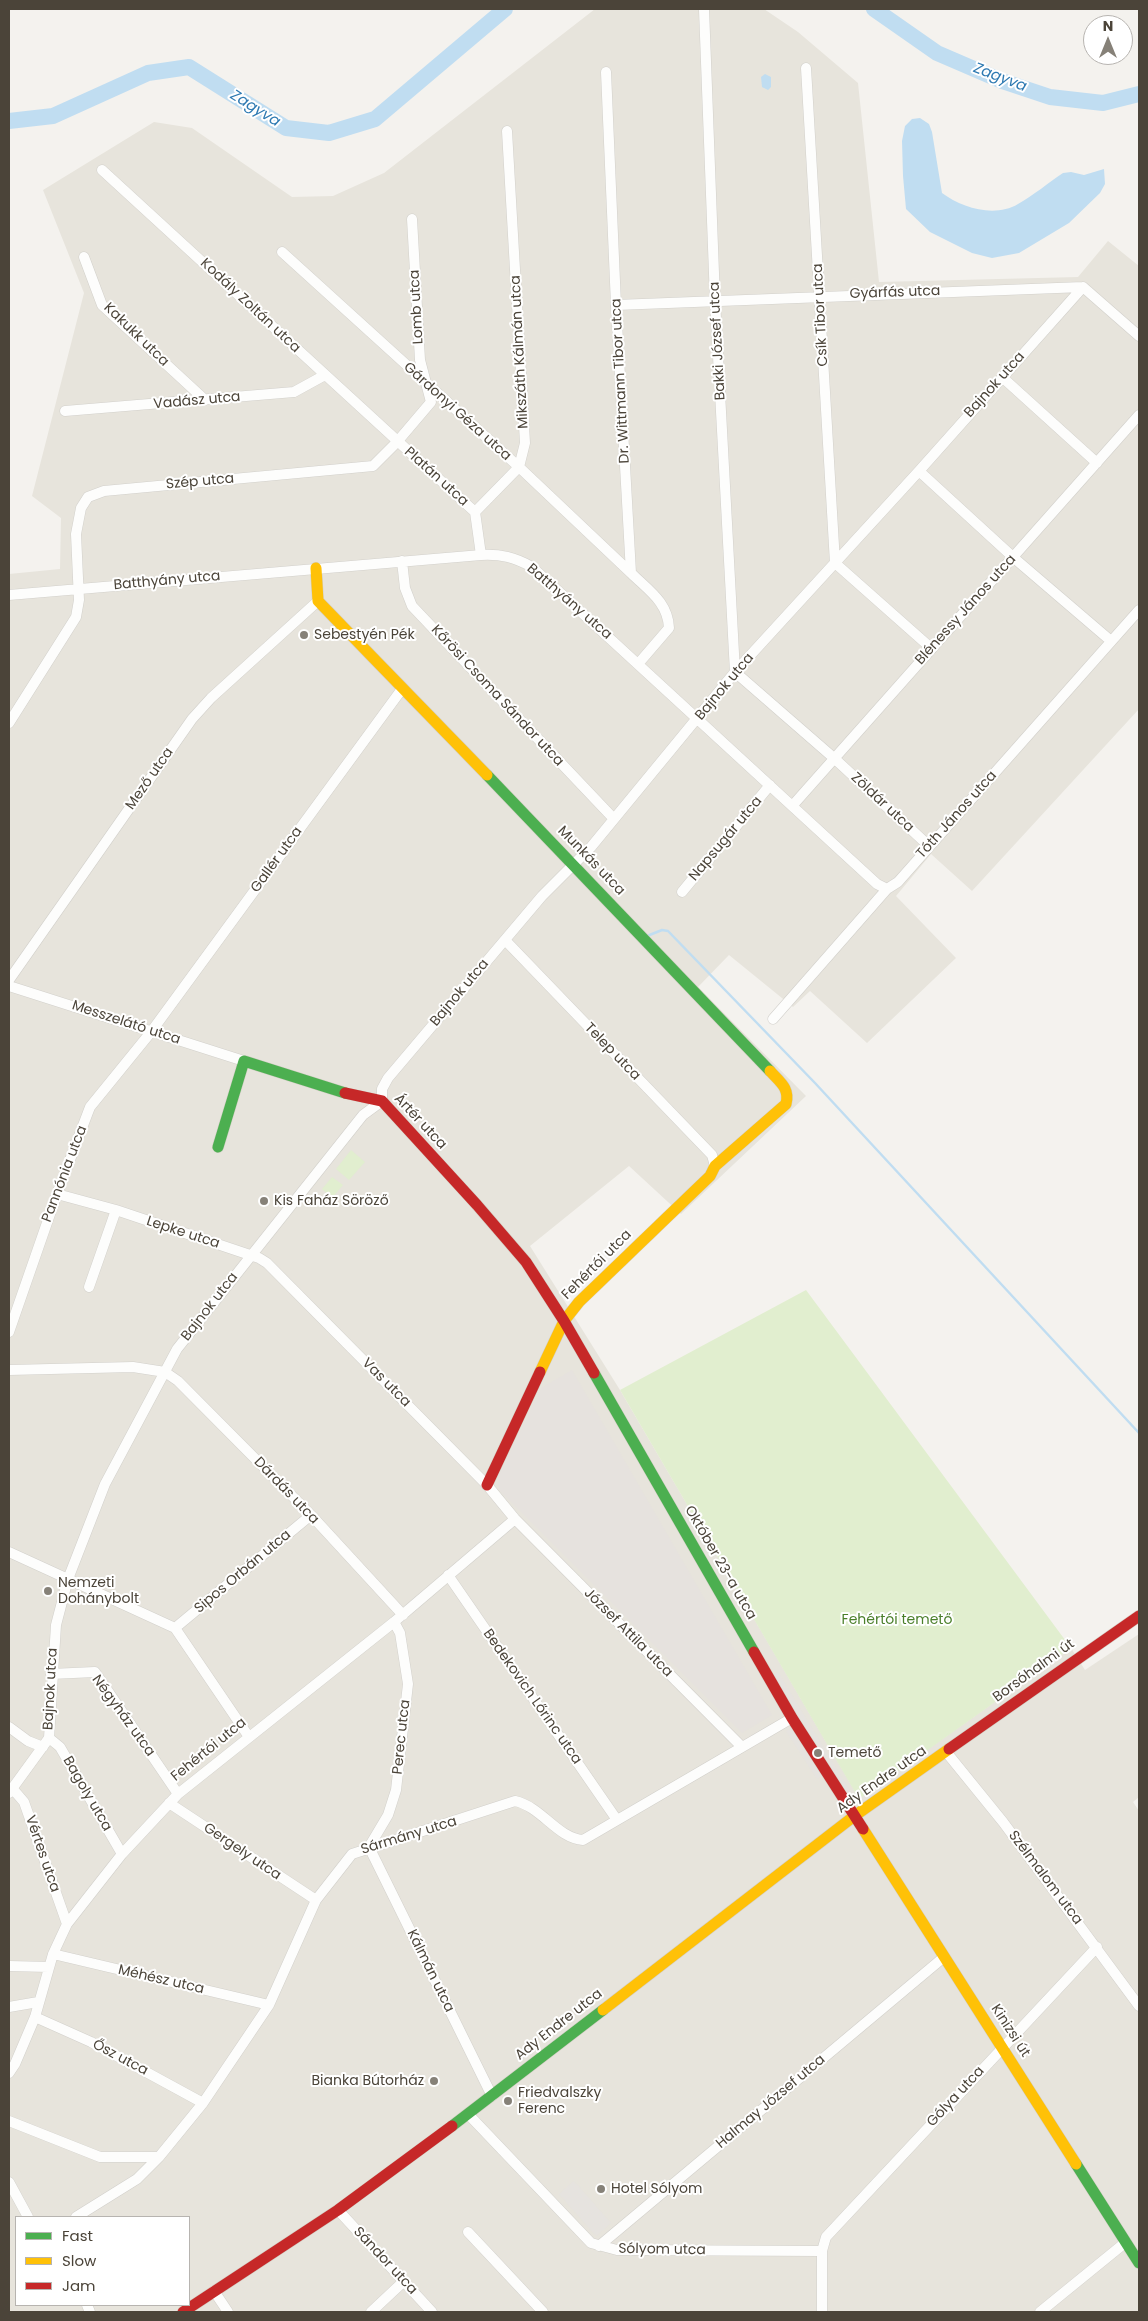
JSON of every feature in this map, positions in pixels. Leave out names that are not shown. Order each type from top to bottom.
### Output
[{"type":"street","name":"Bakki József utca","points":[[704,9],[715,300],[735,672]]},
{"type":"street","name":"Csík Tibor utca","points":[[806,68],[835,563]]},
{"type":"street","name":"Dr. Wittmann Tibor utca","points":[[606,72],[616,305],[631,572]]},
{"type":"street","name":"Mikszáth Kálmán utca","points":[[507,131],[525,444],[519,467]]},
{"type":"street","name":"Kodály Zoltán utca","points":[[102,170],[397,442]]},
{"type":"street","name":"Lomb utca","points":[[397,442],[431,402],[420,360],[412,219]]},
{"type":"street","name":"Gárdonyi Géza utca","points":[[282,252],[428,387],[519,467],[631,572]]},
{"type":"street","name":"Kakukk utca","points":[[84,257],[102,305],[205,400]]},
{"type":"street","name":"Gyárfás utca","points":[[616,305],[1083,287]]},
{"type":"street","points":[[1083,287],[1139,336]]},
{"type":"street","name":"Bajnok utca","points":[[10,1790],[46,1743],[56,1625],[68,1579],[105,1484],[177,1349],[363,1115],[382,1101],[382,1089],[388,1078],[504,940],[614,819],[735,672],[919,471],[1083,287]]},
{"type":"street","name":"Vadász utca","points":[[65,411],[294,392],[325,375]]},
{"type":"street","points":[[1002,378],[1097,463]]},
{"type":"street","name":"Blénessy János utca","points":[[792,804],[835,759],[931,648],[1014,558],[1139,415]]},
{"type":"street","name":"Platán utca","points":[[397,442],[475,512]]},
{"type":"street","name":"Szép utca","points":[[9,723],[76,617],[79,600],[76,534],[81,508],[88,498],[104,491],[373,466],[397,442]]},
{"type":"street","points":[[481,554],[475,512],[519,467]]},
{"type":"street","points":[[919,471],[1014,558],[1111,641]]},
{"type":"street","name":"Batthyány utca","points":[[9,595],[481,554],[498,554],[515,558],[532,566],[877,884],[887,889]]},
{"type":"street","name":"Kőrösi Csoma Sándor utca","points":[[402,562],[405,588],[412,606],[614,819]]},
{"type":"street","points":[[835,563],[931,648]]},
{"type":"street","points":[[316,568],[318,601]]},
{"type":"street","points":[[631,572],[661,603],[668,615],[669,628],[638,664]]},
{"type":"street","name":"Munkás utca","points":[[318,601],[574,865],[786,1088],[788,1096],[786,1104],[716,1166]]},
{"type":"street","name":"Mező utca","points":[[9,980],[192,719],[318,601]]},
{"type":"street","name":"Tóth János utca","points":[[773,1019],[887,889],[898,882],[1139,610]]},
{"type":"street","name":"Zöldár utca","points":[[735,672],[835,759],[929,846]]},
{"type":"street","name":"Gallér utca","points":[[151,1032],[402,689]]},
{"type":"street","name":"Napsugár utca","points":[[682,892],[770,785]]},
{"type":"street","name":"Telep utca","points":[[504,940],[712,1156],[716,1166]]},
{"type":"street","name":"Messzelátó utca","points":[[9,986],[244,1061]]},
{"type":"street","name":"Pannónia utca","points":[[9,1332],[57,1194],[90,1107],[151,1032]]},
{"type":"street","points":[[218,1147],[244,1061]]},
{"type":"street","name":"Ártér utca","points":[[244,1061],[353,1095],[382,1101],[526,1262],[564,1321]]},
{"type":"street","name":"Fehértói utca","points":[[486,1485],[564,1321],[579,1302],[710,1176],[716,1166]]},
{"type":"street","name":"Lepke utca","points":[[57,1194],[116,1210],[250,1255]]},
{"type":"street","points":[[89,1287],[116,1210]]},
{"type":"street","name":"Vas utca","points":[[250,1255],[267,1263],[486,1485],[515,1519]]},
{"type":"street","name":"Október 23-a utca","points":[[564,1321],[792,1718],[853,1817]]},
{"type":"street","points":[[9,1370],[133,1367],[165,1372]]},
{"type":"street","name":"Dárdás utca","points":[[165,1372],[178,1381],[311,1516],[403,1615]]},
{"type":"street","name":"Sipos Orbán utca","points":[[175,1628],[311,1516]]},
{"type":"street","name":"Fehértói utca","points":[[9,2073],[15,2064],[35,2017],[53,1954],[67,1924],[122,1854],[178,1794],[403,1615],[448,1574],[515,1519]]},
{"type":"street","name":"József Attila utca","points":[[515,1519],[742,1748]]},
{"type":"street","points":[[9,1552],[175,1628],[249,1737]]},
{"type":"street","name":"Bedekovich Lőrinc utca","points":[[448,1574],[617,1820]]},
{"type":"street","name":"Borsóhalmi út","points":[[947,1752],[1139,1616]]},
{"type":"street","name":"Perec utca","points":[[368,1847],[388,1815],[396,1790],[408,1684],[400,1634],[394,1622]]},
{"type":"street","name":"Négyház utca","points":[[51,1674],[95,1672],[178,1794]]},
{"type":"street","name":"Sármány utca","points":[[78,2216],[138,2178],[160,2157],[203,2103],[269,2005],[316,1900],[352,1854],[368,1847],[386,1844],[515,1801],[528,1804],[572,1839],[583,1840],[792,1718]]},
{"type":"street","points":[[9,1727],[28,1741],[46,1743]]},
{"type":"street","name":"Bagoly utca","points":[[46,1743],[60,1747],[122,1854]]},
{"type":"street","name":"Ady Endre utca","points":[[182,2312],[338,2210],[492,2096],[853,1817],[947,1752]]},
{"type":"street","name":"Szélmalom utca","points":[[947,1752],[1003,1822],[1139,2006]]},
{"type":"street","name":"Vértes utca","points":[[10,1790],[24,1802],[67,1924]]},
{"type":"street","name":"Gergely utca","points":[[169,1803],[316,1900]]},
{"type":"street","name":"Kinizsi út","points":[[853,1817],[1139,2263]]},
{"type":"street","name":"Kálmán utca","points":[[368,1847],[492,2096]]},
{"type":"street","name":"Gólya utca","points":[[822,2251],[826,2236],[1097,1947]]},
{"type":"street","name":"Méhész utca","points":[[53,1954],[269,2005]]},
{"type":"street","name":"Halmay József utca","points":[[598,2246],[944,1957]]},
{"type":"street","points":[[9,1966],[50,1967]]},
{"type":"street","points":[[9,2007],[38,2002]]},
{"type":"street","name":"Ősz utca","points":[[35,2017],[91,2042],[203,2103]]},
{"type":"street","name":"Sólyom utca","points":[[468,2114],[591,2243],[598,2246],[617,2250],[822,2251]]},
{"type":"street","points":[[9,2121],[100,2157],[160,2157]]},
{"type":"street","points":[[9,2182],[27,2216]]},
{"type":"street","name":"Sándor utca","points":[[338,2210],[432,2312]]},
{"type":"street","points":[[468,2232],[543,2312]]},
{"type":"street","points":[[1040,2312],[1126,2242]]},
{"type":"street","points":[[822,2251],[822,2312]]},
{"type":"street","points":[[371,2312],[403,2282]]},
{"type":"street","points":[[214,2292],[228,2312]]},
{"type":"shaded area","points":[[595,9],[764,9],[798,32],[858,83],[879,282],[1078,277],[1108,241],[1139,266],[1139,709],[972,891],[931,854],[896,896],[956,958],[867,1043],[810,991],[793,1007],[729,955],[698,987],[806,1096],[681,1214],[629,1166],[530,1246],[620,1390],[859,1798],[1071,1648],[1085,1670],[1139,1634],[1139,1797],[1133,1802],[1139,1811],[1139,2312],[9,2312],[9,574],[60,569],[61,518],[32,496],[84,293],[43,190],[154,122],[192,128],[292,197],[333,196],[384,173]]},
{"type":"shaded area","points":[[572,1370],[772,1715],[742,1733],[499,1490],[498,1477],[541,1388]]},
{"type":"shaded area","points":[[778,1672],[856,1801],[850,1806],[828,1773],[817,1779],[786,1731],[797,1724],[771,1676]]},
{"type":"shaded area","points":[[574,2181],[611,2223],[596,2236],[559,2194]]},
{"type":"green space","points":[[351,1150],[365,1162],[349,1180],[336,1169]]},
{"type":"green space","points":[[332,1177],[343,1185],[332,1198],[322,1189]]},
{"type":"green space","name":"Fehértói temető","points":[[806,1290],[1071,1648],[859,1799],[620,1390]]},
{"type":"water","points":[[765,74],[771,77],[771,87],[768,90],[762,87],[761,77]]},
{"type":"water","points":[[920,118],[929,124],[932,132],[942,193],[969,207],[989,211],[1009,208],[1030,197],[1063,173],[1071,172],[1084,175],[1104,169],[1105,184],[1100,193],[1069,223],[1019,253],[992,258],[972,253],[930,232],[906,209],[902,141],[905,126],[912,119]]},
{"type":"waterway","name":"Zagyva","points":[[9,121],[53,116],[148,73],[189,67],[286,128],[329,133],[375,119],[505,9]]},
{"type":"waterway","name":"Zagyva","points":[[874,9],[937,53],[1002,81],[1050,97],[1103,103],[1139,94]]},
{"type":"waterway","points":[[647,936],[662,930],[668,931],[815,1083],[1139,1433]]},
{"type":"traffic: fast","points":[[487,775],[770,1071]]},
{"type":"traffic: fast","points":[[218,1147],[244,1061],[345,1093]]},
{"type":"traffic: fast","points":[[594,1373],[754,1652]]},
{"type":"traffic: fast","points":[[452,2126],[603,2010]]},
{"type":"traffic: fast","points":[[1076,2164],[1139,2263]]},
{"type":"traffic: slow","points":[[316,568],[318,601],[487,775]]},
{"type":"traffic: slow","points":[[540,1372],[564,1321],[579,1302],[710,1176],[715,1166],[786,1104],[787,1094],[785,1089],[770,1071]]},
{"type":"traffic: slow","points":[[603,2010],[853,1817],[949,1749]]},
{"type":"traffic: slow","points":[[863,1829],[1076,2164]]},
{"type":"traffic: jam","points":[[345,1093],[382,1101],[477,1205],[526,1262],[564,1321],[594,1373]]},
{"type":"traffic: jam","points":[[487,1485],[540,1372]]},
{"type":"traffic: jam","points":[[949,1749],[1139,1616]]},
{"type":"traffic: jam","points":[[754,1652],[792,1718],[863,1829]]},
{"type":"traffic: jam","points":[[183,2312],[338,2210],[452,2126]]},
{"type":"place","name":"Sebestyén Pék","points":[[304,635]]},
{"type":"place","name":"Kis Faház Söröző","points":[[264,1201]]},
{"type":"place","name":"Nemzeti Dohánybolt","points":[[48,1591]]},
{"type":"place","name":"Temető","points":[[818,1753]]},
{"type":"place","name":"Bianka Bútorház","points":[[434,2081]]},
{"type":"place","name":"Friedvalszky Ferenc","points":[[508,2101]]},
{"type":"place","name":"Hotel Sólyom","points":[[601,2189]]}]
